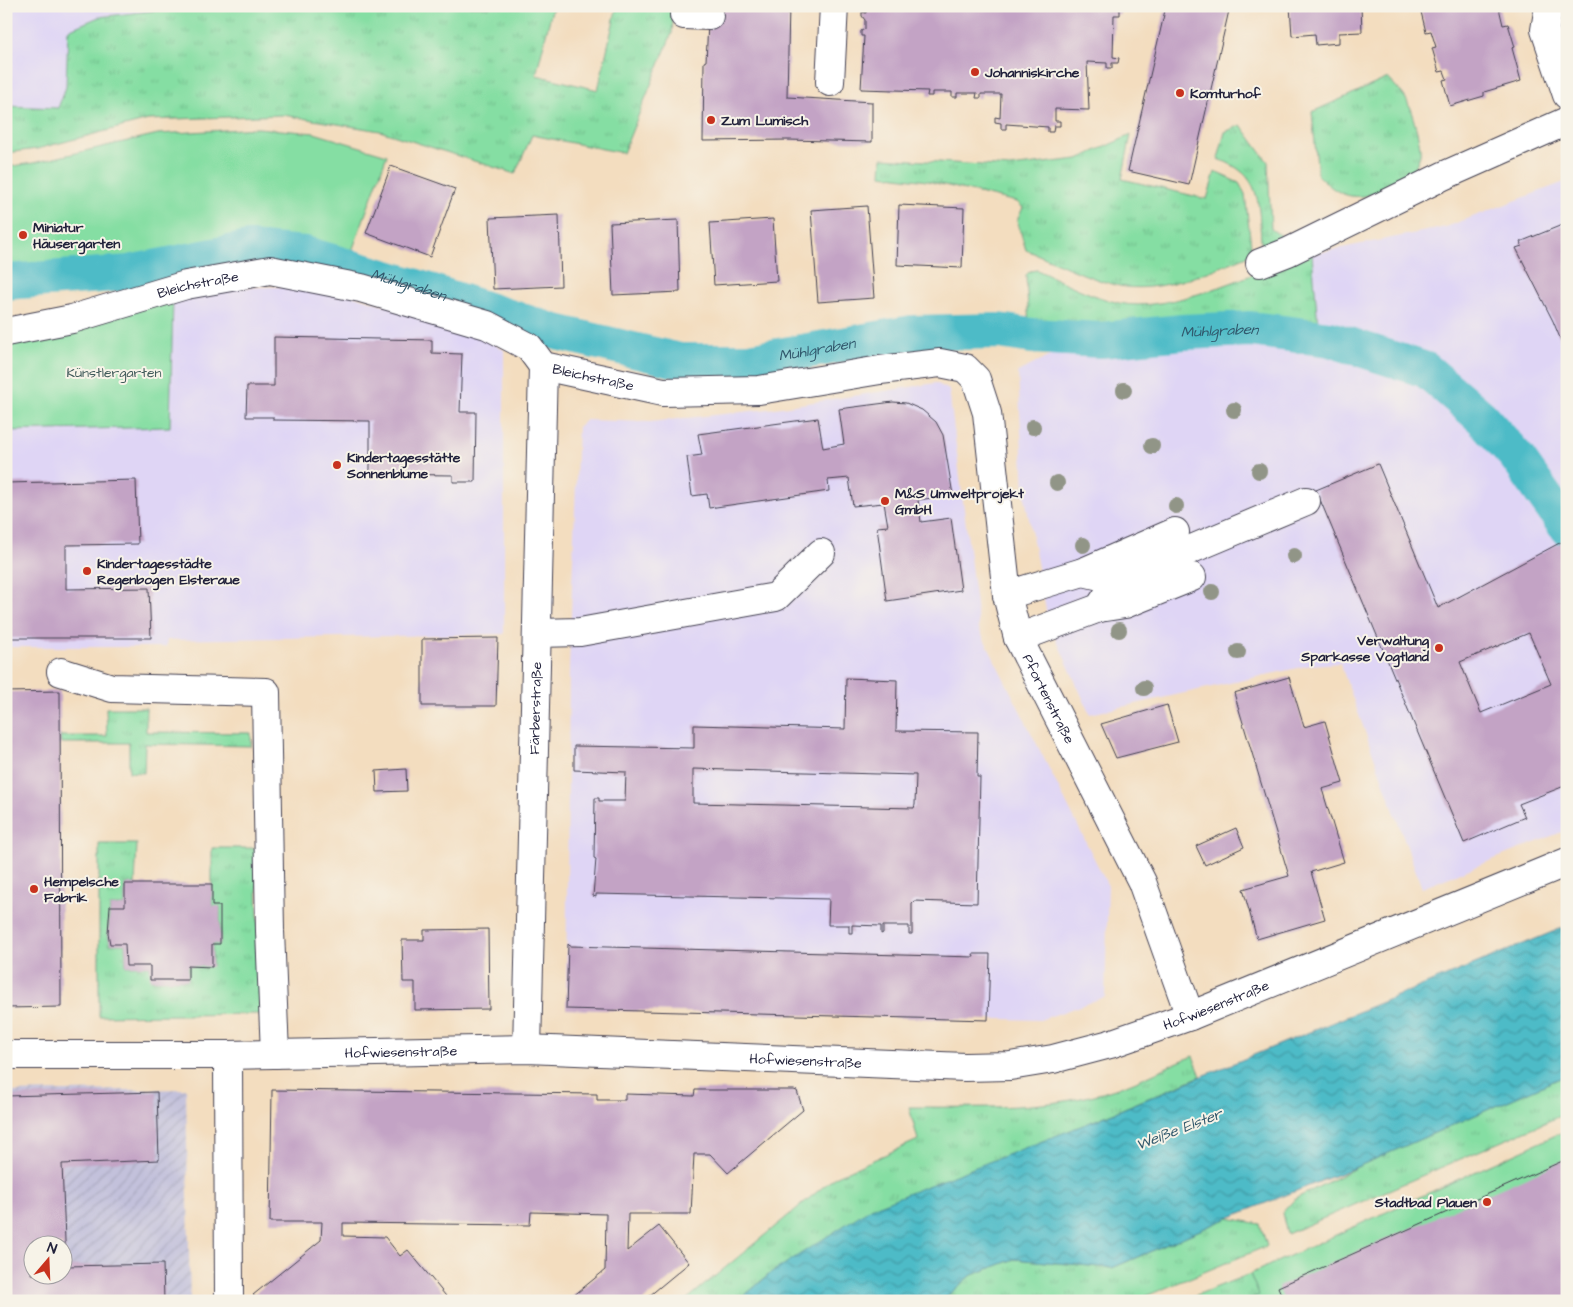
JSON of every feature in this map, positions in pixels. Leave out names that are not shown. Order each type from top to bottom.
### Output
[{"type":"street","points":[[830,82],[834,6]]},
{"type":"street","points":[[1549,7],[1545,30],[1567,96]]},
{"type":"street","points":[[1260,263],[1288,252],[1411,190],[1567,121]]},
{"type":"street","name":"Bleichstraße","points":[[6,332],[72,319],[186,285],[270,270],[361,288],[487,325],[529,347],[543,366],[663,392],[759,390],[880,370],[940,363],[965,368]]},
{"type":"street","name":"Färberstraße","points":[[527,1049],[543,366]]},
{"type":"street","name":"Pfortenstraße","points":[[965,368],[976,379],[987,413],[1007,594],[1018,638],[1142,882],[1190,1016]]},
{"type":"street","points":[[1099,608],[1118,580],[1306,501]]},
{"type":"street","points":[[1007,594],[1083,572],[1174,532]]},
{"type":"street","points":[[538,633],[580,632],[776,597],[821,553]]},
{"type":"street","points":[[1083,572],[1118,580]]},
{"type":"street","points":[[1018,638],[1099,608],[1125,604],[1192,577]]},
{"type":"street","points":[[61,672],[112,688],[266,692],[270,931],[275,1054]]},
{"type":"street","name":"Hofwiesenstraße","points":[[6,1055],[228,1055],[527,1049],[966,1067],[1010,1066],[1053,1059],[1110,1044],[1190,1016],[1567,862]]},
{"type":"street","points":[[228,1055],[229,1301]]},
{"type":"shaded area","points":[[6,6],[195,6],[68,65],[66,87],[58,108],[6,106]]},
{"type":"shaded area","points":[[1567,181],[1567,830],[1422,888],[1340,663],[1311,665],[1090,714],[1048,621],[1024,492],[1018,372],[1068,347],[1108,352],[1218,340],[1329,348],[1422,381],[1476,429],[1500,418],[1434,362],[1318,325],[1312,254],[1446,227]]},
{"type":"shaded area","name":"Kindertagesstätte Sonnenblume","points":[[320,286],[470,330],[504,350],[504,634],[167,640],[166,647],[6,647],[6,431],[170,427],[173,298],[216,288]]},
{"type":"shaded area","points":[[936,383],[949,390],[979,629],[1108,886],[1105,997],[1040,1020],[566,1009],[569,668],[578,427],[586,420],[650,422],[769,409]]},
{"type":"shaded area","points":[[186,1089],[190,1301],[6,1301],[6,1092]]},
{"type":"green space","points":[[195,6],[553,6],[536,75],[598,90],[617,6],[674,6],[672,33],[623,153],[532,135],[515,174],[380,131],[283,115],[148,120],[37,149],[6,153],[6,106],[58,108],[66,87],[68,30],[99,17]]},
{"type":"green space","points":[[1388,78],[1406,99],[1413,118],[1420,150],[1416,164],[1402,180],[1371,195],[1351,196],[1337,191],[1318,176],[1312,112]]},
{"type":"green space","points":[[1241,125],[1268,162],[1271,229],[1295,245],[1262,250],[1259,207],[1252,184],[1244,174],[1218,159],[1225,132]]},
{"type":"green space","points":[[258,128],[314,133],[387,155],[351,254],[282,239],[213,244],[121,263],[6,272],[6,167],[33,163],[158,134]]},
{"type":"green space","points":[[1131,135],[1122,179],[1207,199],[1215,172],[1239,183],[1245,194],[1252,254],[1185,280],[1149,287],[1115,285],[1026,250],[1017,220],[1023,208],[1017,202],[927,181],[881,175],[882,158],[1010,167],[1078,159]]},
{"type":"green space","points":[[1312,254],[1318,325],[1309,322],[1212,320],[1092,331],[1029,328],[1026,275],[1030,271],[1037,270],[1098,297],[1119,303],[1139,305],[1185,298],[1259,272],[1299,255]]},
{"type":"green space","name":"Künstlergarten","points":[[173,298],[170,427],[6,431],[6,336]]},
{"type":"green space","points":[[106,708],[146,708],[146,732],[251,733],[251,746],[145,744],[144,773],[129,772],[129,743],[61,743],[60,736],[107,736]]},
{"type":"green space","points":[[99,844],[137,844],[135,884],[125,884],[125,906],[110,906],[108,932],[110,944],[125,944],[126,966],[150,966],[151,980],[188,980],[188,966],[212,966],[212,944],[220,944],[220,907],[212,906],[212,848],[256,848],[261,1014],[99,1016]]},
{"type":"green space","points":[[1193,1056],[1201,1076],[1091,1122],[771,1273],[738,1301],[685,1301],[835,1177],[918,1140],[909,1107],[1013,1106],[1065,1101],[1115,1089]]},
{"type":"green space","points":[[1567,1075],[1567,1113],[1287,1234],[1282,1213],[1295,1199],[1359,1166]]},
{"type":"green space","name":"Stadtbad Plauen","points":[[1567,1130],[1567,1301],[1245,1301],[1259,1295],[1250,1274]]},
{"type":"green space","points":[[1228,1218],[1260,1224],[1267,1246],[1134,1301],[941,1301],[972,1275],[1014,1259],[1112,1268]]},
{"type":"green space","points":[[1250,1274],[1259,1295],[1245,1301],[1181,1301]]},
{"type":"water","name":"Weiße Elster","points":[[1567,926],[1567,1075],[1359,1166],[1228,1218],[1112,1268],[1014,1259],[972,1275],[941,1301],[738,1301],[771,1273],[871,1208],[1091,1122]]},
{"type":"building","points":[[709,6],[789,6],[787,97],[872,102],[872,142],[788,140],[703,141],[704,62],[706,61]]},
{"type":"building","name":"Johanniskirche","points":[[866,6],[1091,6],[1108,8],[1108,6],[1114,6],[1114,8],[1120,9],[1120,15],[1114,15],[1113,57],[1119,58],[1118,63],[1112,63],[1112,68],[1107,68],[1107,63],[1087,62],[1089,110],[1055,109],[1055,121],[1060,121],[1060,126],[1054,126],[1053,132],[1048,132],[1048,127],[1006,124],[1006,129],[1001,129],[1001,123],[995,122],[995,117],[1000,118],[1001,94],[981,94],[981,98],[976,98],[977,93],[957,93],[957,97],[952,97],[952,92],[932,92],[932,96],[927,96],[928,91],[861,89],[864,36],[861,36],[861,31],[865,29],[865,20],[862,12],[866,13]]},
{"type":"building","points":[[1166,6],[1230,6],[1189,185],[1128,171]]},
{"type":"building","points":[[1290,6],[1361,6],[1362,32],[1339,33],[1339,43],[1316,45],[1315,34],[1292,36]]},
{"type":"building","points":[[1423,6],[1503,6],[1499,8],[1503,25],[1508,24],[1515,47],[1512,48],[1521,81],[1484,92],[1484,96],[1450,106],[1443,80],[1447,79],[1444,71],[1439,72],[1432,48],[1436,47],[1431,31],[1426,32],[1420,8]]},
{"type":"building","points":[[391,166],[455,189],[430,257],[366,233]]},
{"type":"building","points":[[899,205],[964,208],[962,268],[897,265]]},
{"type":"building","points":[[867,206],[874,298],[818,302],[811,210]]},
{"type":"building","points":[[559,215],[561,286],[493,289],[490,218]]},
{"type":"building","points":[[773,219],[777,281],[714,285],[710,223]]},
{"type":"building","points":[[678,220],[680,292],[613,295],[610,223]]},
{"type":"building","points":[[1567,223],[1567,355],[1553,321],[1516,248],[1522,246],[1520,242]]},
{"type":"building","points":[[274,337],[432,340],[432,353],[462,354],[460,412],[476,412],[475,482],[453,482],[453,475],[370,474],[370,421],[273,420],[273,417],[246,417],[247,386],[274,386]]},
{"type":"building","name":"M&S Umweltprojekt GmbH","points":[[893,402],[906,403],[922,410],[936,422],[943,435],[953,495],[918,500],[921,522],[951,518],[961,590],[887,601],[877,527],[888,526],[884,503],[853,506],[849,478],[828,480],[829,491],[709,508],[707,494],[692,496],[687,457],[702,455],[698,434],[818,418],[823,448],[844,444],[839,409]]},
{"type":"building","name":"Verwaltung Sparkasse Vogtland","points":[[1378,464],[1438,608],[1567,539],[1567,785],[1519,804],[1525,817],[1464,843],[1316,490]],"holes":[[[1529,633],[1551,684],[1481,713],[1460,662]]]},
{"type":"building","points":[[136,480],[138,544],[66,545],[66,589],[149,588],[151,638],[6,638],[6,483]]},
{"type":"building","points":[[498,638],[496,706],[422,706],[422,639]]},
{"type":"building","points":[[1289,677],[1304,727],[1325,721],[1343,783],[1322,789],[1344,862],[1311,872],[1325,919],[1257,939],[1243,889],[1289,876],[1234,693]]},
{"type":"building","points":[[846,678],[897,680],[896,731],[978,732],[977,777],[980,777],[977,903],[914,901],[912,903],[912,934],[909,934],[909,926],[883,926],[883,933],[881,934],[881,926],[852,925],[852,933],[849,933],[849,925],[828,925],[829,899],[596,894],[596,897],[593,896],[596,859],[594,858],[595,798],[599,798],[599,801],[625,801],[626,772],[574,770],[574,746],[694,748],[694,725],[845,729]],"holes":[[[693,769],[916,775],[914,808],[693,803]]]},
{"type":"building","name":"Hempelsche Fabrik","points":[[60,691],[61,1007],[6,1008],[6,692]]},
{"type":"building","points":[[1167,705],[1178,742],[1116,758],[1101,724]]},
{"type":"building","points":[[406,769],[407,791],[377,792],[376,771]]},
{"type":"building","points":[[1236,828],[1244,847],[1205,865],[1196,846]]},
{"type":"building","points":[[125,884],[212,884],[212,906],[220,906],[220,944],[212,944],[212,967],[188,966],[188,980],[150,980],[150,966],[126,966],[125,944],[110,944],[108,933],[110,906],[125,906]]},
{"type":"building","points":[[488,929],[489,1009],[415,1010],[415,982],[403,982],[402,940],[424,940],[424,930]]},
{"type":"building","points":[[568,944],[570,946],[974,957],[973,954],[990,954],[988,1020],[566,1009]]},
{"type":"building","points":[[272,1090],[597,1094],[597,1100],[625,1100],[625,1094],[694,1096],[695,1090],[794,1090],[797,1091],[803,1110],[728,1173],[710,1154],[694,1154],[691,1214],[628,1214],[627,1251],[659,1226],[689,1263],[643,1301],[567,1301],[605,1270],[606,1214],[531,1212],[530,1225],[343,1223],[343,1236],[385,1237],[400,1256],[408,1250],[450,1301],[260,1301],[253,1295],[321,1240],[322,1222],[270,1222]]},
{"type":"building","points":[[157,1092],[159,1160],[62,1164],[65,1234],[22,1234],[22,1284],[72,1284],[72,1266],[163,1264],[164,1301],[6,1301],[6,1096]]},
{"type":"building","name":"Stadtbad Plauen","points":[[1567,1159],[1567,1301],[1284,1301],[1278,1287]]},
{"type":"waterway","name":"Mühlgraben","points":[[6,282],[129,273],[249,249],[305,254],[411,285],[556,332],[680,361],[749,361],[912,333],[999,331],[1032,336],[1101,340],[1183,332],[1250,329],[1330,339],[1426,370],[1481,417],[1516,456],[1567,528]]},
{"type":"place","name":"Johanniskirche","points":[[975,72]]},
{"type":"place","name":"Komturhof","points":[[1180,93]]},
{"type":"place","name":"Zum Lumisch","points":[[711,120]]},
{"type":"place","name":"Miniatur Häusergarten","points":[[23,235]]},
{"type":"place","name":"Kindertagesstätte Sonnenblume","points":[[337,465]]},
{"type":"place","name":"M&S Umweltprojekt GmbH","points":[[885,501]]},
{"type":"place","name":"Kindertagesstädte Regenbogen Elsteraue","points":[[87,571]]},
{"type":"place","name":"Verwaltung Sparkasse Vogtland","points":[[1439,648]]},
{"type":"place","name":"Hempelsche Fabrik","points":[[34,889]]},
{"type":"place","name":"Stadtbad Plauen","points":[[1487,1202]]}]
